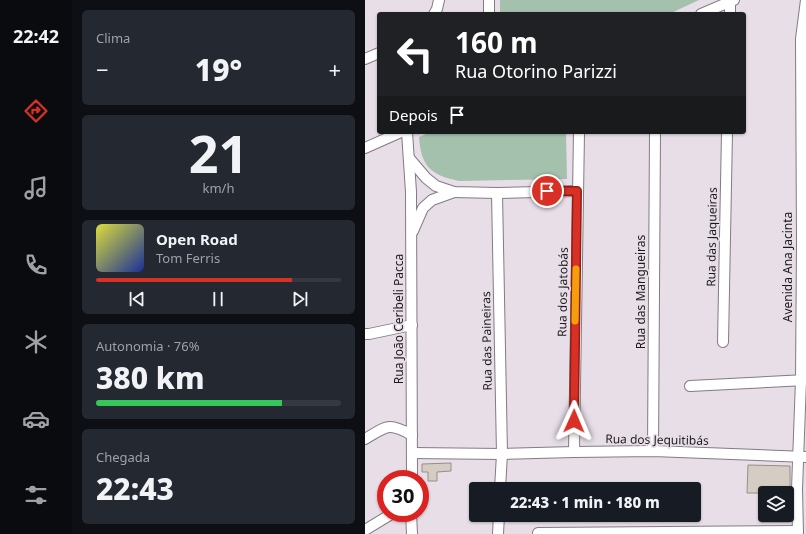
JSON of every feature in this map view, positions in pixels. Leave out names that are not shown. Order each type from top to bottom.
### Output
[{"type":"street","points":[[435,12],[439,0]]},
{"type":"street","points":[[489,0],[489,12]]},
{"type":"street","points":[[705,12],[732,0]]},
{"type":"street","points":[[730,12],[732,0]]},
{"type":"street","name":"Avenida Ana Jacinta","points":[[798,532],[802,457],[804,243],[804,117],[801,39],[806,0]]},
{"type":"street","points":[[365,58],[377,54]]},
{"type":"street","points":[[365,148],[396,134]]},
{"type":"street","name":"Rua João Ceribeli Pacca","points":[[407,134],[412,235],[412,470]]},
{"type":"street","name":"Rua dos Jatobás","points":[[573,452],[579,134]]},
{"type":"street","name":"Rua das Mangueiras","points":[[653,452],[655,134]]},
{"type":"street","name":"Rua das Jaqueiras","points":[[723,342],[727,134]]},
{"type":"street","points":[[409,158],[426,178],[436,186],[453,192],[577,191]]},
{"type":"street","points":[[412,235],[423,208],[432,200],[453,192]]},
{"type":"street","name":"Rua das Paineiras","points":[[497,192],[502,454],[500,482]]},
{"type":"street","points":[[366,335],[412,325]]},
{"type":"street","points":[[690,386],[803,380]]},
{"type":"street","points":[[365,439],[383,428],[390,426],[401,429],[412,435]]},
{"type":"street","name":"Rua dos Jequitibás","points":[[412,453],[502,454],[653,452],[802,457]]},
{"type":"street","points":[[365,530],[378,522]]},
{"type":"street","points":[[411,522],[412,534]]},
{"type":"street","points":[[498,534],[499,522]]},
{"type":"street","points":[[538,533],[798,532]]},
{"type":"green space","points":[[500,0],[699,0],[673,12],[500,12]]},
{"type":"green space","points":[[426,134],[566,134],[567,179],[459,181],[449,179],[441,176],[429,168],[422,155],[419,137]]},
{"type":"building","points":[[451,463],[451,471],[437,472],[437,481],[429,481],[429,470],[422,470],[422,464]]},
{"type":"building","points":[[748,465],[790,466],[790,486],[758,486],[758,493],[747,493]]},
{"type":"slow traffic","points":[[575,321],[576,269]]},
{"type":"route","points":[[547,191],[577,191],[574,421]]}]
